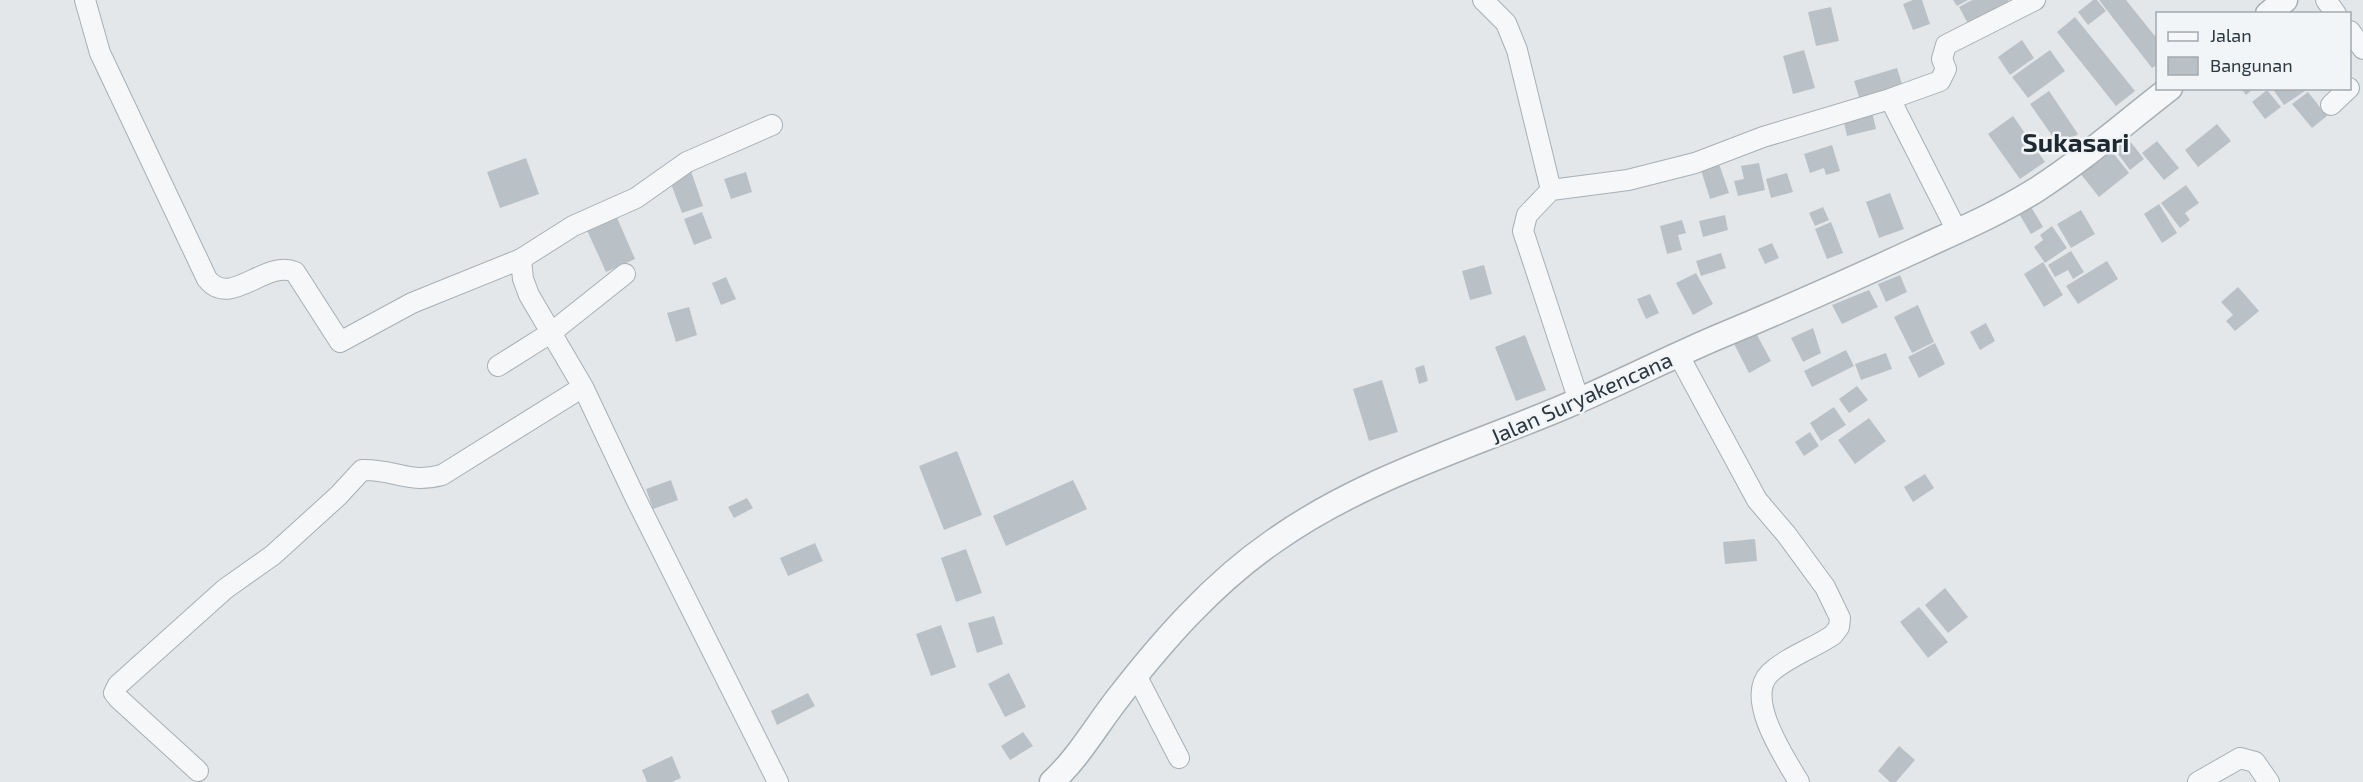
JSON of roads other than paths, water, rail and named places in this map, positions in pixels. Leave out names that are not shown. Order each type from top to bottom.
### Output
[{"type":"street","points":[[85,0],[105,63],[207,279],[218,289],[228,290],[276,270],[288,269],[301,277],[340,342],[412,303],[521,259],[573,226],[636,198],[687,162],[772,125]]},
{"type":"street","points":[[1483,0],[1506,23],[1517,50],[1551,190]]},
{"type":"street","points":[[1579,401],[1523,231],[1527,215],[1551,190],[1628,180],[1695,163],[1824,117],[1890,99],[1940,81],[1946,69],[1942,59],[1947,45],[2035,0]]},
{"type":"street","points":[[2270,12],[2285,0]]},
{"type":"street","points":[[2351,34],[2363,49]]},
{"type":"street","points":[[2351,86],[2363,76]]},
{"type":"street","name":"Jalan Suryakencana","points":[[1052,782],[1087,744],[1136,675],[1175,628],[1252,557],[1293,528],[1371,485],[1419,463],[1497,435],[1579,401],[1678,354],[1821,294],[1997,213],[2052,180],[2167,90]]},
{"type":"street","points":[[2331,105],[2347,90]]},
{"type":"street","points":[[1890,99],[1957,231]]},
{"type":"street","points":[[521,259],[523,279],[529,295],[583,387],[635,498],[778,782]]},
{"type":"street","points":[[498,366],[552,332],[625,274]]},
{"type":"street","points":[[1678,354],[1757,500],[1786,534],[1825,587],[1840,618],[1839,627],[1833,635],[1770,673],[1760,692],[1761,704],[1776,740],[1799,782]]},
{"type":"street","points":[[198,771],[118,698],[114,693],[118,685],[225,589],[273,555],[338,496],[362,470],[386,471],[415,480],[442,475],[583,387]]},
{"type":"street","points":[[1136,675],[1179,758]]},
{"type":"street","points":[[2198,782],[2240,758],[2255,762],[2269,782]]},
{"type":"district","name":"Sukasari","points":[[2076,141]]}]
